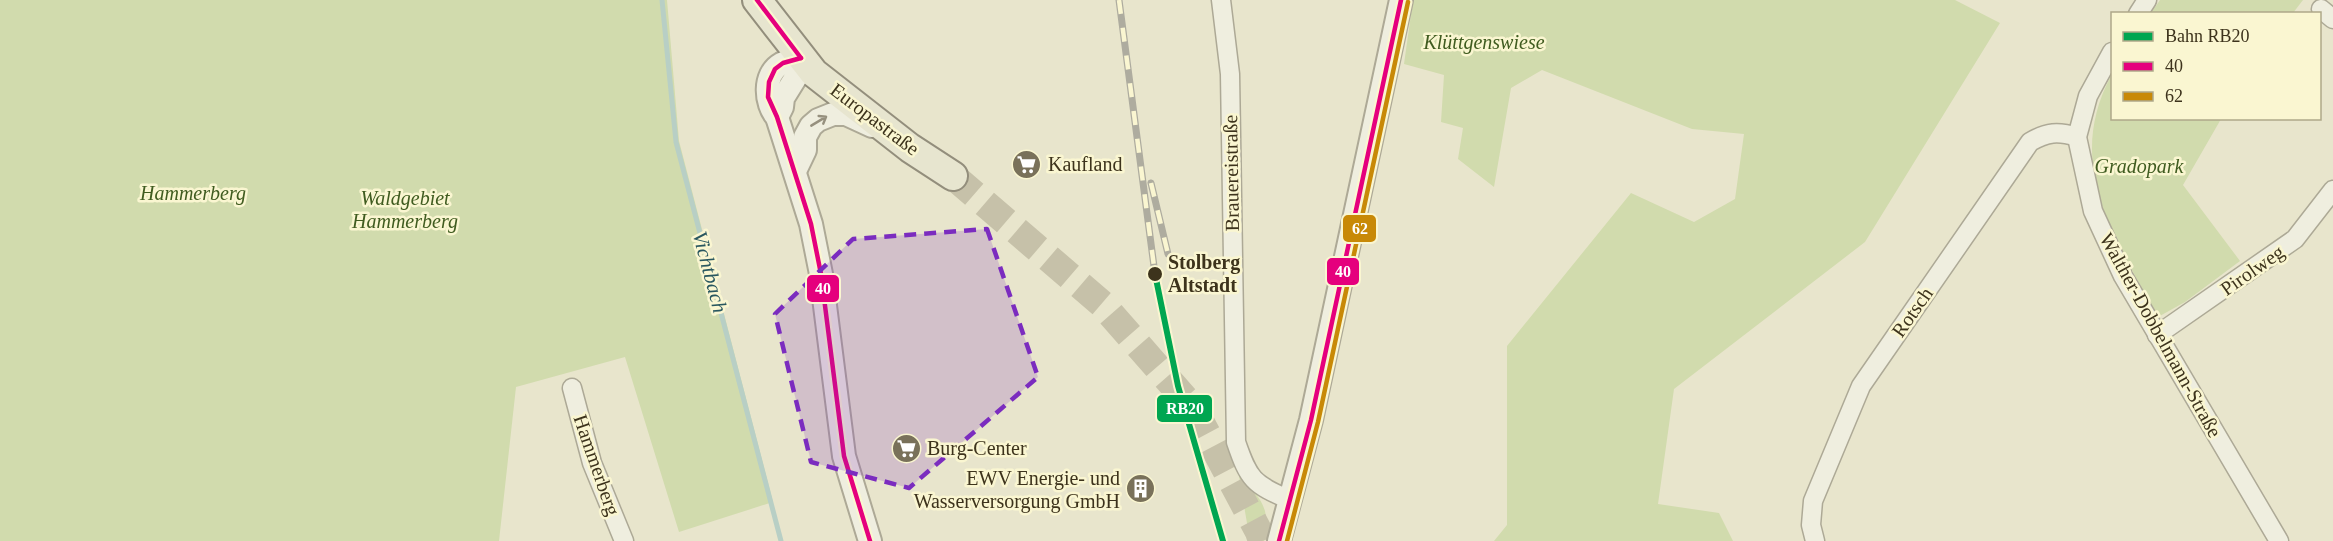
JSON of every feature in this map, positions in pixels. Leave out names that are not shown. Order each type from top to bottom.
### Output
[{"type":"main road","name":"Europastraße","points":[[757,0],[801,58],[819,77],[892,134],[953,176]]},
{"type":"street","name":"Brauereistraße","points":[[1221,0],[1230,74],[1236,442],[1245,468],[1261,487],[1290,500]]},
{"type":"street","points":[[1279,541],[1311,420],[1401,0]]},
{"type":"street","name":"Walther-Dobbelmann-Straße","points":[[2111,54],[2088,96],[2077,136],[2093,211],[2123,276],[2279,541]]},
{"type":"street","points":[[801,58],[796,77],[783,98],[777,117],[811,224],[821,274],[844,456],[870,541]]},
{"type":"street","points":[[795,171],[805,150],[805,138],[811,126],[818,120],[833,114],[846,114],[892,134]]},
{"type":"street","name":"Rotsch","points":[[1815,541],[1810,525],[1813,501],[1861,386],[2030,142],[2045,134],[2061,132],[2077,136]]},
{"type":"street","name":"Pirolweg","points":[[2157,335],[2295,239],[2333,190]]},
{"type":"street","name":"Hammerberg","points":[[572,388],[592,463],[624,541]]},
{"type":"highlighted area","points":[[987,229],[1038,377],[909,488],[811,462],[775,314],[853,239]]},
{"type":"green space","name":"Waldgebiet Hammerberg","points":[[0,0],[667,0],[679,141],[773,502],[679,532],[625,357],[516,387],[499,541],[0,541]]},
{"type":"green space","name":"Klüttgenswiese","points":[[1413,0],[1955,0],[2000,23],[1865,242],[1674,389],[1658,504],[1719,513],[1733,541],[1494,541],[1507,525],[1507,346],[1631,193],[1694,222],[1735,199],[1744,134],[1692,129],[1542,70],[1511,88],[1494,187],[1458,159],[1463,128],[1441,122],[1444,75],[1404,64]]},
{"type":"green space","points":[[2160,0],[2303,0],[2294,12],[2152,12]]},
{"type":"green space","name":"Gradopark","points":[[2111,76],[2111,120],[2220,120],[2183,185],[2240,261],[2185,302],[2158,317],[2125,258],[2100,199],[2093,169],[2092,139],[2098,107]]},
{"type":"green space","points":[[1238,470],[1257,495],[1264,509],[1266,528],[1264,541],[1250,541]]},
{"type":"waterway","name":"Vichtbach","points":[[662,0],[676,142],[781,541]]},
{"type":"tunnel","points":[[953,176],[1102,304],[1193,408],[1262,541]]},
{"type":"railway","points":[[1119,0],[1155,274]]},
{"type":"railway","points":[[1151,183],[1168,254]]},
{"type":"rail line","name":"RB20","points":[[1155,274],[1178,386],[1223,541]]},
{"type":"transit line","name":"40","points":[[757,0],[801,58]]},
{"type":"transit line","name":"40","points":[[1279,541],[1311,420],[1401,0]]},
{"type":"transit line","name":"62","points":[[1287,541],[1318,422],[1408,2]]},
{"type":"transit line","name":"40","points":[[801,58],[783,63],[775,69],[769,82],[768,97],[777,117],[811,224],[821,274],[844,456],[870,541]]},
{"type":"place","name":"Kaufland","points":[[1027,164]]},
{"type":"place","name":"Stolberg Altstadt","points":[[1155,274]]},
{"type":"place","name":"Burg-Center","points":[[906,448]]},
{"type":"place","name":"EWV Energie- und Wasserversorgung GmbH","points":[[1141,489]]}]
